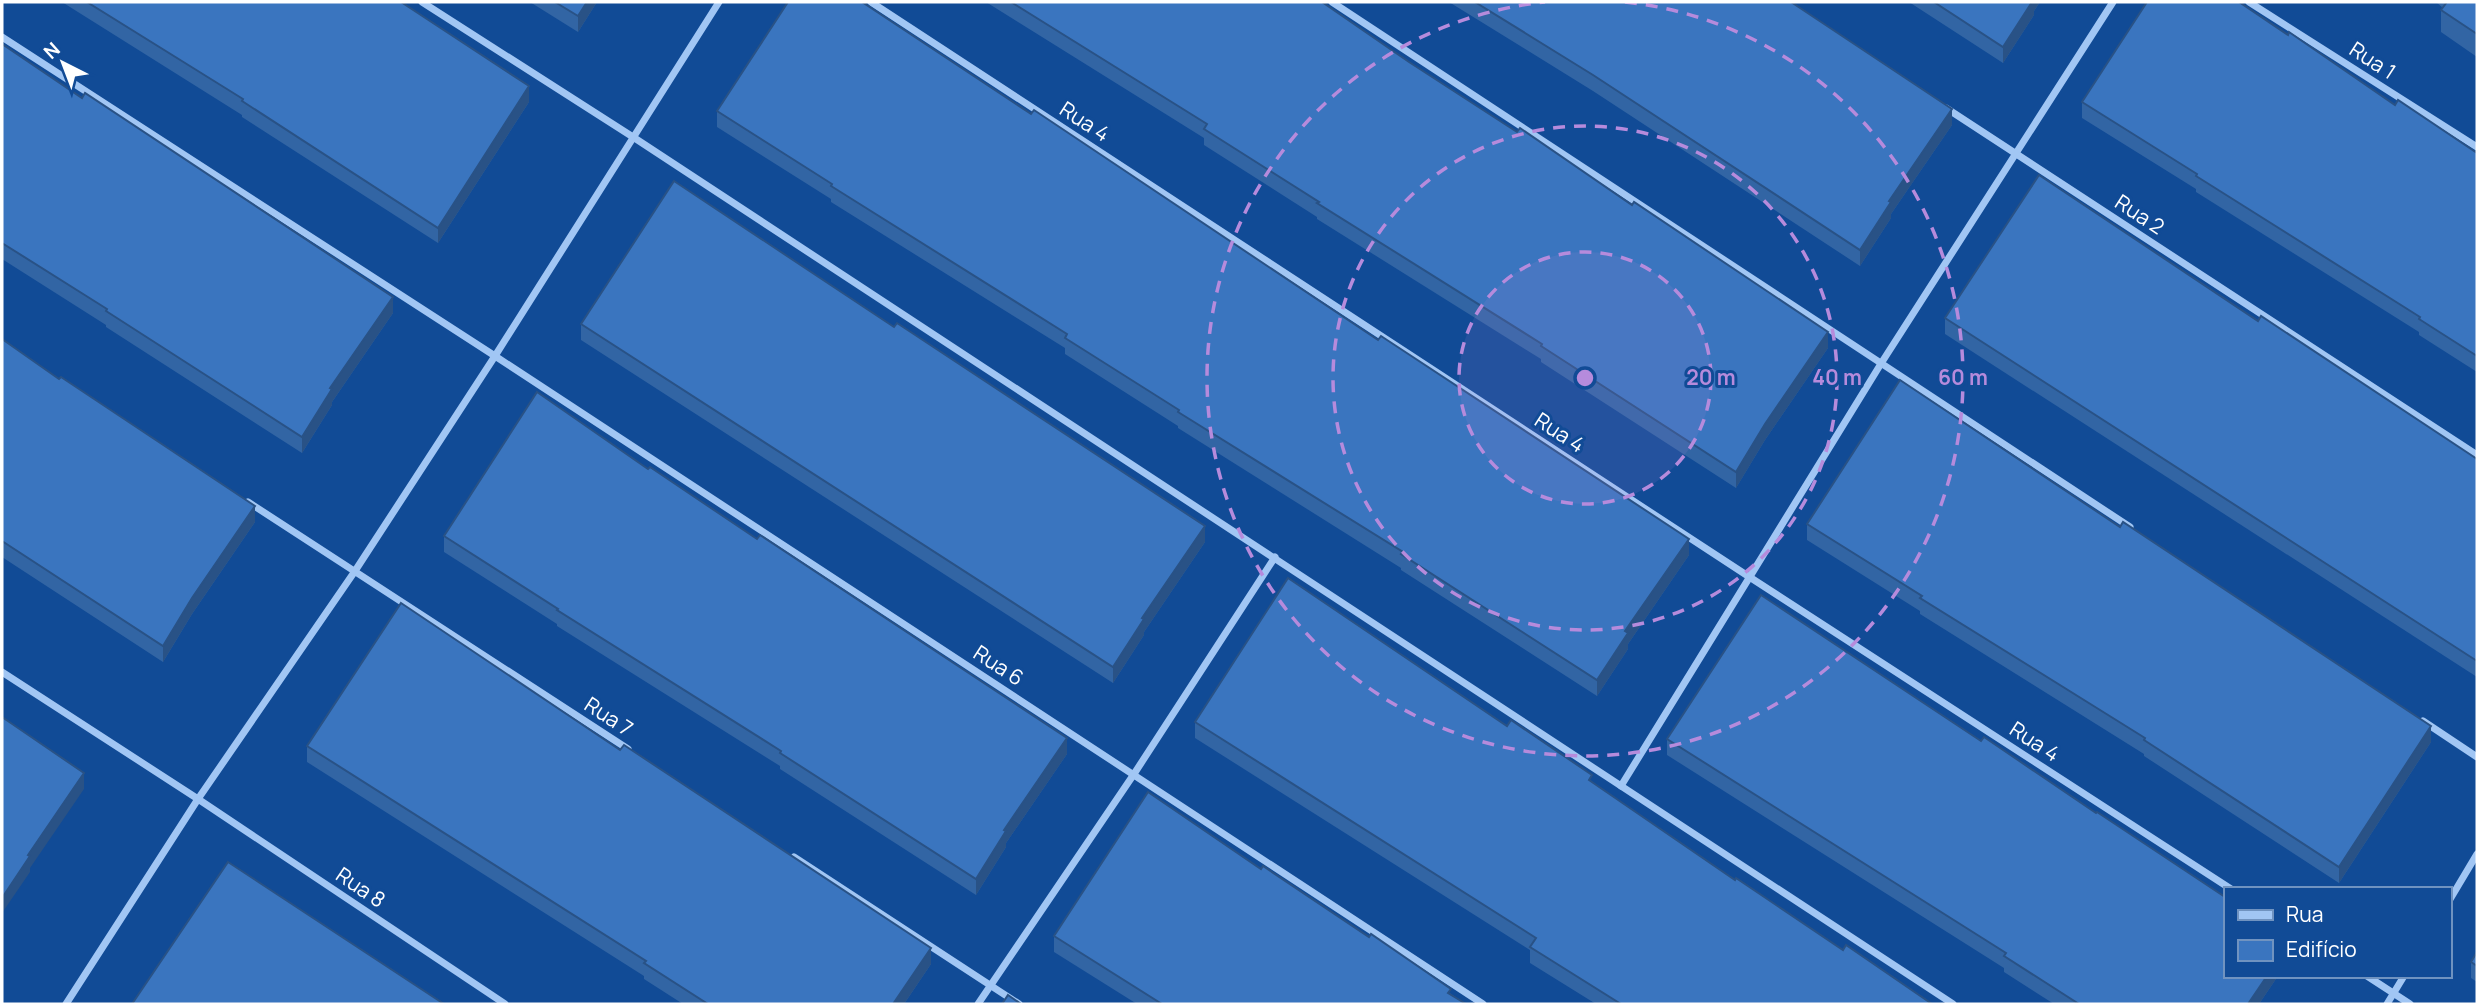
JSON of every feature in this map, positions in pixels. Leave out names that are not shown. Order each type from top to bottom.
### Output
[{"type":"street","points":[[422,2],[1275,557],[1953,1004]]},
{"type":"street","points":[[66,1004],[198,799],[355,571],[719,2]]},
{"type":"street","name":"Rua 4","points":[[871,2],[2228,887]]},
{"type":"street","points":[[1332,2],[2134,529]]},
{"type":"street","points":[[1621,786],[1882,362],[2113,2]]},
{"type":"street","name":"Rua 1","points":[[2249,2],[2477,147]]},
{"type":"street","name":"Rua 6","points":[[2,37],[495,356],[1483,1004]]},
{"type":"street","name":"Rua 2","points":[[1936,101],[2477,455]]},
{"type":"street","name":"Rua 7","points":[[241,497],[632,752]]},
{"type":"street","points":[[978,1004],[1134,775],[1275,557]]},
{"type":"street","name":"Rua 8","points":[[2,672],[505,1004]]},
{"type":"street","points":[[2420,719],[2477,757]]},
{"type":"street","points":[[783,850],[1019,1004]]},
{"type":"street","points":[[2451,898],[2477,854]]},
{"type":"street","points":[[2370,978],[2410,1004]]},
{"type":"street","points":[[2387,1004],[2403,978]]},
{"type":"building","points":[[87,2],[401,2],[529,86],[438,228],[242,101],[243,99]]},
{"type":"building","points":[[555,2],[587,2],[578,16]]},
{"type":"building","points":[[788,2],[862,2],[1031,114],[1034,110],[1378,340],[1381,336],[1689,539],[1625,631],[1628,633],[1597,680],[1401,554],[1403,552],[1178,412],[1179,410],[1065,338],[1067,334],[717,111]]},
{"type":"building","points":[[1011,2],[1322,2],[1517,132],[1520,128],[1632,205],[1634,202],[1828,332],[1765,424],[1736,472],[1541,346],[1542,344],[1204,129],[1207,124]]},
{"type":"building","points":[[1475,2],[1791,2],[1952,109],[1889,201],[1891,202],[1860,250],[1593,75]]},
{"type":"building","points":[[1934,2],[2032,2],[2003,47]]},
{"type":"building","points":[[2147,2],[2239,2],[2288,35],[2289,32],[2395,105],[2398,100],[2477,153],[2477,356],[2082,102]]},
{"type":"building","points":[[2447,2],[2477,2],[2477,34],[2441,10]]},
{"type":"building","points":[[2,44],[82,98],[85,93],[393,297],[330,388],[332,389],[302,437],[2,243]]},
{"type":"building","points":[[2039,175],[2258,321],[2261,316],[2477,459],[2477,661],[1945,318]]},
{"type":"building","points":[[674,181],[894,327],[897,323],[1205,526],[1142,618],[1144,619],[1113,667],[581,324]]},
{"type":"building","points":[[2,339],[255,506],[192,598],[163,646],[2,541]]},
{"type":"building","points":[[1900,380],[2120,527],[2123,522],[2431,726],[2339,867],[2144,740],[2145,738],[1807,524]]},
{"type":"building","points":[[537,392],[648,469],[650,467],[757,539],[760,535],[1067,738],[1004,830],[1006,831],[976,879],[444,536]]},
{"type":"building","points":[[1288,578],[1507,726],[1511,720],[1592,775],[1589,780],[1735,880],[1736,878],[1843,950],[1846,945],[1932,1004],[1621,1004],[1530,947],[1536,938],[1195,722]]},
{"type":"building","points":[[1761,595],[1981,741],[1984,737],[2224,896],[2224,978],[2266,978],[2248,1004],[2079,1004],[2004,956],[2006,953],[1667,739]]},
{"type":"building","points":[[401,603],[620,750],[624,745],[931,948],[893,1004],[708,1004],[644,963],[646,961],[307,746]]},
{"type":"building","points":[[2,717],[84,773],[2,898]]},
{"type":"building","points":[[1148,792],[1261,869],[1263,866],[1369,937],[1371,934],[1451,989],[1448,993],[1466,1004],[1162,1004],[1054,936]]},
{"type":"building","points":[[228,862],[444,1004],[132,1004]]},
{"type":"building","points":[[2477,952],[2477,966],[2471,962]]},
{"type":"building","points":[[1008,995],[1021,1004],[1002,1004]]}]
